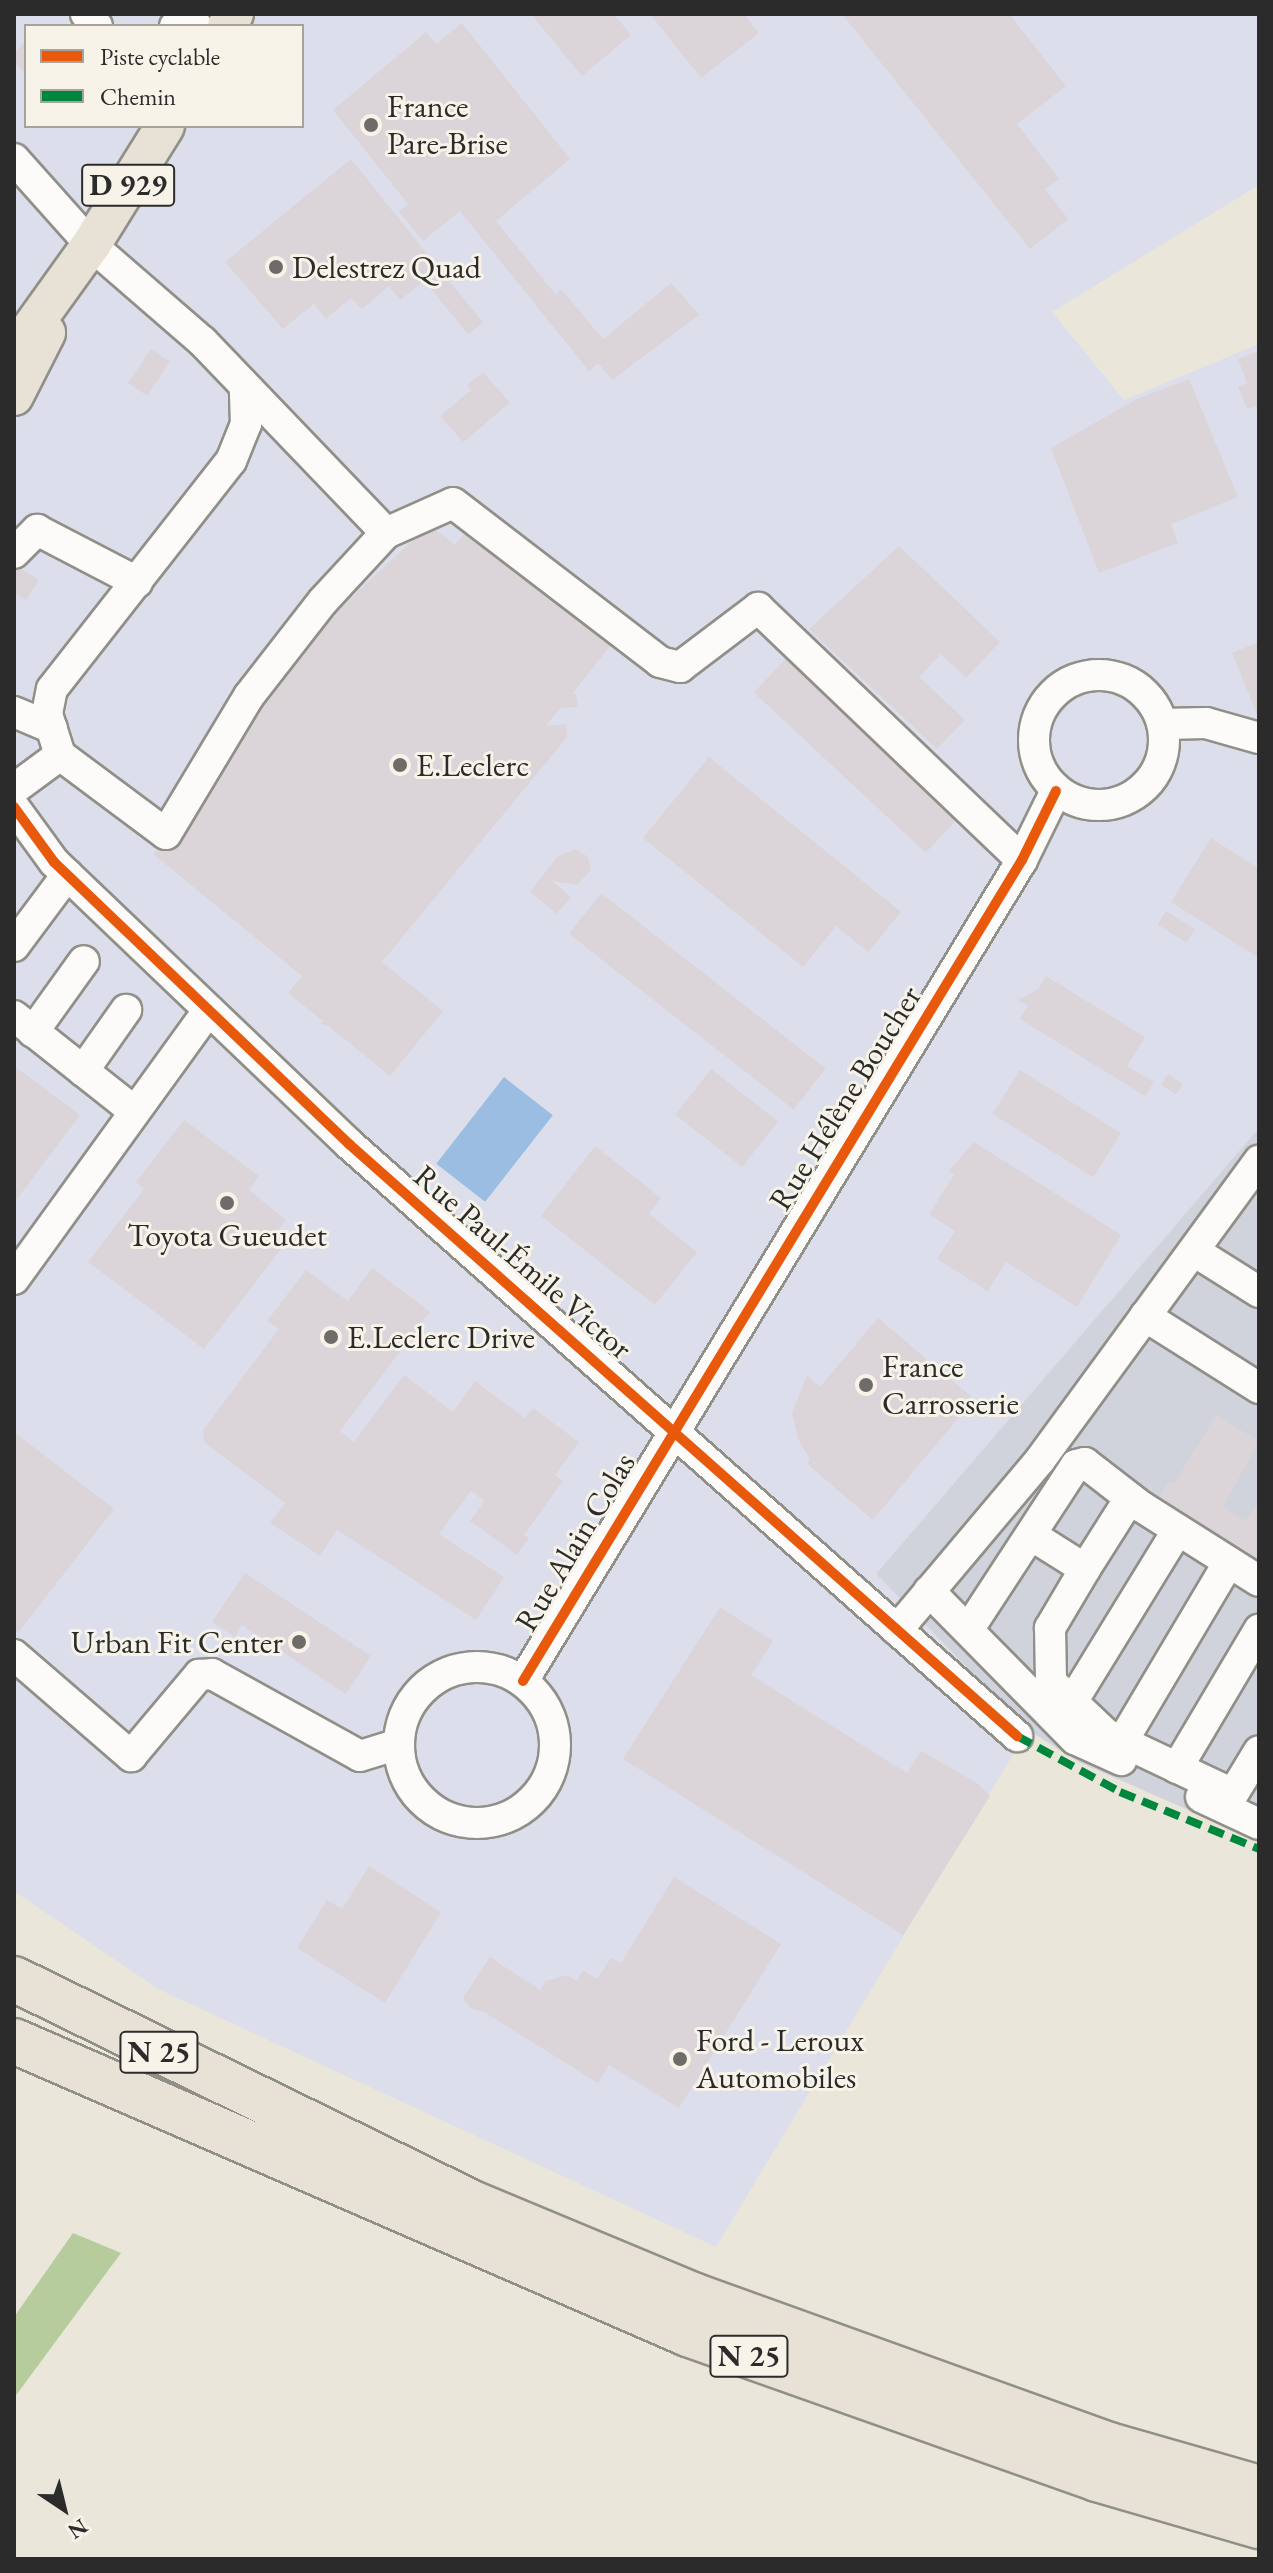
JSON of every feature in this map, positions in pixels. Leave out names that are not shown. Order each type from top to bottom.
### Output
[{"type":"highway","points":[[14,1948],[305,2125]]},
{"type":"highway","name":"N 25","points":[[14,1979],[305,2125],[472,2203],[695,2296],[1109,2445],[1259,2488]]},
{"type":"highway","name":"N 25","points":[[14,2020],[256,2142],[688,2334],[1097,2479],[1259,2526]]},
{"type":"highway","points":[[14,2041],[256,2142]]},
{"type":"main road","name":"D 929","points":[[14,352],[91,245],[164,128]]},
{"type":"main road","name":"D 929","points":[[14,396],[91,245]]},
{"type":"street","points":[[14,159],[91,245],[202,341],[386,533]]},
{"type":"street","points":[[56,742],[47,714],[52,689],[231,461],[246,424],[245,388]]},
{"type":"street","points":[[14,712],[56,742],[166,834],[249,696],[323,601],[386,533],[453,503],[660,662],[680,667],[758,608],[1022,860]]},
{"type":"street","points":[[14,553],[37,530],[137,582]]},
{"type":"street","points":[[1095,674],[1118,677],[1153,703],[1163,724],[1160,765],[1133,796],[1094,806],[1056,791],[1042,774],[1033,730],[1041,709],[1064,685],[1095,674]]},
{"type":"street","points":[[1163,724],[1206,723],[1259,738]]},
{"type":"street","points":[[14,789],[56,742]]},
{"type":"street","name":"Rue Hélène Boucher","points":[[672,1429],[1022,860],[1056,791]]},
{"type":"street","name":"Rue Paul-Émile Victor","points":[[14,807],[67,875],[349,1144],[1017,1736]]},
{"type":"street","points":[[14,946],[67,875]]},
{"type":"street","points":[[84,961],[24,1024],[134,1111]]},
{"type":"street","points":[[83,1071],[126,1010]]},
{"type":"street","points":[[14,1279],[209,1010]]},
{"type":"street","points":[[897,1630],[1040,1460],[1194,1251],[1250,1191],[1259,1161]]},
{"type":"street","points":[[1194,1251],[1259,1292]]},
{"type":"street","points":[[1145,1316],[1259,1388]]},
{"type":"street","name":"Rue Alain Colas","points":[[523,1681],[672,1429]]},
{"type":"street","points":[[968,1630],[1076,1465],[1085,1463],[1130,1498],[1259,1581]]},
{"type":"street","points":[[1130,1498],[1050,1628],[1051,1682],[1122,1742],[1233,1794],[1259,1751]]},
{"type":"street","points":[[1072,1702],[1178,1530]]},
{"type":"street","points":[[1031,1535],[1085,1569]]},
{"type":"street","points":[[1122,1742],[1229,1562]]},
{"type":"street","points":[[929,1591],[1075,1739],[1259,1824]]},
{"type":"street","points":[[1177,1768],[1259,1630]]},
{"type":"street","points":[[14,1655],[131,1756],[199,1675],[212,1674],[360,1756],[399,1744]]},
{"type":"street","name":"Rue Alain Colas","points":[[477,1667],[523,1681],[552,1720],[556,1745],[541,1792],[501,1820],[476,1824],[430,1808],[413,1790],[399,1744],[414,1698],[432,1681],[477,1667]]},
{"type":"shaded area","points":[[14,14],[1259,14],[1259,185],[1052,312],[1124,400],[1259,344],[1259,1128],[876,1574],[1028,1730],[716,2247],[158,1989],[14,1891]]},
{"type":"shaded area","points":[[1259,1128],[1259,1841],[1079,1762],[1028,1730],[876,1574]]},
{"type":"green space","points":[[73,2233],[121,2253],[14,2398],[14,2317]]},
{"type":"water","points":[[504,1077],[553,1115],[485,1202],[436,1164]]},
{"type":"building","points":[[531,14],[614,14],[631,35],[582,76]]},
{"type":"building","points":[[650,14],[744,14],[759,33],[701,78]]},
{"type":"building","points":[[842,14],[1009,14],[1066,86],[1017,124],[1059,179],[1045,189],[1068,219],[1030,249]]},
{"type":"building","points":[[462,23],[570,159],[496,221],[556,295],[561,289],[603,339],[671,283],[699,315],[612,380],[598,363],[589,371],[460,211],[423,241],[399,212],[408,204],[333,110],[426,32],[436,44]]},
{"type":"building","points":[[24,43],[24,72],[14,62],[14,53]]},
{"type":"building","points":[[351,159],[439,269],[400,300],[389,286],[362,309],[351,298],[326,319],[314,304],[283,329],[225,262]]},
{"type":"building","points":[[442,272],[483,323],[468,334],[427,284]]},
{"type":"building","points":[[151,349],[170,362],[147,396],[128,383]]},
{"type":"building","points":[[1259,351],[1259,412],[1256,406],[1247,409],[1238,387],[1247,383],[1238,359]]},
{"type":"building","points":[[483,372],[510,403],[463,442],[440,416],[471,390],[467,385]]},
{"type":"building","points":[[1189,379],[1238,497],[1171,524],[1178,543],[1099,573],[1051,448],[1137,399]]},
{"type":"building","points":[[429,525],[455,545],[468,529],[611,645],[572,694],[576,694],[578,707],[560,708],[546,726],[566,724],[567,737],[382,962],[443,1011],[390,1076],[327,1025],[320,1024],[323,1021],[288,993],[302,976],[153,854],[207,798],[268,695],[320,627]]},
{"type":"building","points":[[899,546],[1000,642],[966,678],[941,654],[919,677],[965,720],[937,749],[809,629]]},
{"type":"building","points":[[14,564],[39,580],[26,600],[14,593]]},
{"type":"building","points":[[1259,642],[1259,719],[1232,653]]},
{"type":"building","points":[[788,656],[960,816],[926,853],[754,693]]},
{"type":"building","points":[[709,757],[901,912],[868,952],[836,926],[803,967],[643,838]]},
{"type":"building","points":[[1211,838],[1259,869],[1259,958],[1171,902]]},
{"type":"building","points":[[576,849],[588,857],[591,870],[577,885],[552,881],[571,897],[557,914],[530,892],[558,856]]},
{"type":"building","points":[[601,893],[826,1068],[794,1109],[569,934]]},
{"type":"building","points":[[1166,911],[1195,929],[1186,943],[1158,925]]},
{"type":"building","points":[[1046,976],[1145,1037],[1127,1066],[1154,1082],[1145,1096],[1020,1019],[1028,1006],[1018,1000],[1038,989]]},
{"type":"building","points":[[14,1066],[80,1115],[14,1203]]},
{"type":"building","points":[[711,1069],[778,1121],[742,1167],[675,1115]]},
{"type":"building","points":[[1020,1070],[1121,1133],[1093,1177],[992,1114]]},
{"type":"building","points":[[1168,1074],[1183,1084],[1176,1095],[1161,1085]]},
{"type":"building","points":[[184,1120],[259,1176],[249,1190],[286,1220],[274,1236],[284,1245],[204,1349],[88,1262],[144,1189],[136,1182]]},
{"type":"building","points":[[974,1142],[1121,1235],[1077,1307],[1006,1262],[988,1291],[937,1259],[955,1231],[929,1214],[954,1175],[949,1171]]},
{"type":"building","points":[[595,1146],[661,1198],[649,1214],[697,1252],[655,1305],[541,1216]]},
{"type":"building","points":[[372,1268],[430,1312],[340,1431],[354,1442],[404,1375],[453,1412],[475,1381],[525,1418],[533,1408],[579,1442],[555,1475],[563,1481],[524,1535],[529,1538],[517,1555],[470,1521],[484,1501],[471,1491],[439,1534],[504,1577],[476,1620],[337,1530],[320,1556],[270,1523],[285,1503],[204,1442],[203,1430],[279,1329],[267,1321],[306,1270],[348,1301]]},
{"type":"building","points":[[878,1318],[974,1399],[873,1520],[807,1464],[810,1459],[798,1439],[792,1413],[807,1375],[820,1387]]},
{"type":"building","points":[[1216,1415],[1259,1441],[1223,1507],[1246,1521],[1259,1500],[1259,1572],[1153,1507],[1169,1481],[1174,1484]]},
{"type":"building","points":[[14,1432],[114,1509],[18,1633],[14,1629]]},
{"type":"building","points":[[245,1573],[371,1656],[346,1694],[242,1625],[235,1637],[212,1622]]},
{"type":"building","points":[[720,1607],[773,1641],[751,1675],[907,1773],[921,1751],[977,1783],[990,1796],[903,1935],[623,1759]]},
{"type":"building","points":[[369,1866],[441,1912],[385,2003],[297,1948],[327,1900],[342,1909]]},
{"type":"building","points":[[674,1877],[781,1944],[679,2108],[609,2065],[598,2083],[484,2012],[471,2009],[463,1998],[490,1957],[540,1990],[546,1981],[567,1975],[577,1981],[583,1970],[597,1979],[611,1958],[621,1963]]},
{"type":"marked path","points":[[1017,1736],[1120,1792],[1259,1849]]},
{"type":"cycle path","points":[[523,1681],[1022,860],[1056,791]]},
{"type":"cycle path","points":[[14,807],[54,862],[349,1144],[1017,1736]]},
{"type":"place","name":"France Pare-Brise","points":[[371,125]]},
{"type":"place","name":"Delestrez Quad","points":[[276,267]]},
{"type":"place","name":"E.Leclerc","points":[[400,765]]},
{"type":"place","name":"Toyota Gueudet","points":[[227,1203]]},
{"type":"place","name":"E.Leclerc Drive","points":[[331,1337]]},
{"type":"place","name":"France Carrosserie","points":[[866,1385]]},
{"type":"place","name":"Urban Fit Center","points":[[299,1642]]},
{"type":"place","name":"Ford - Leroux Automobiles","points":[[680,2059]]}]
